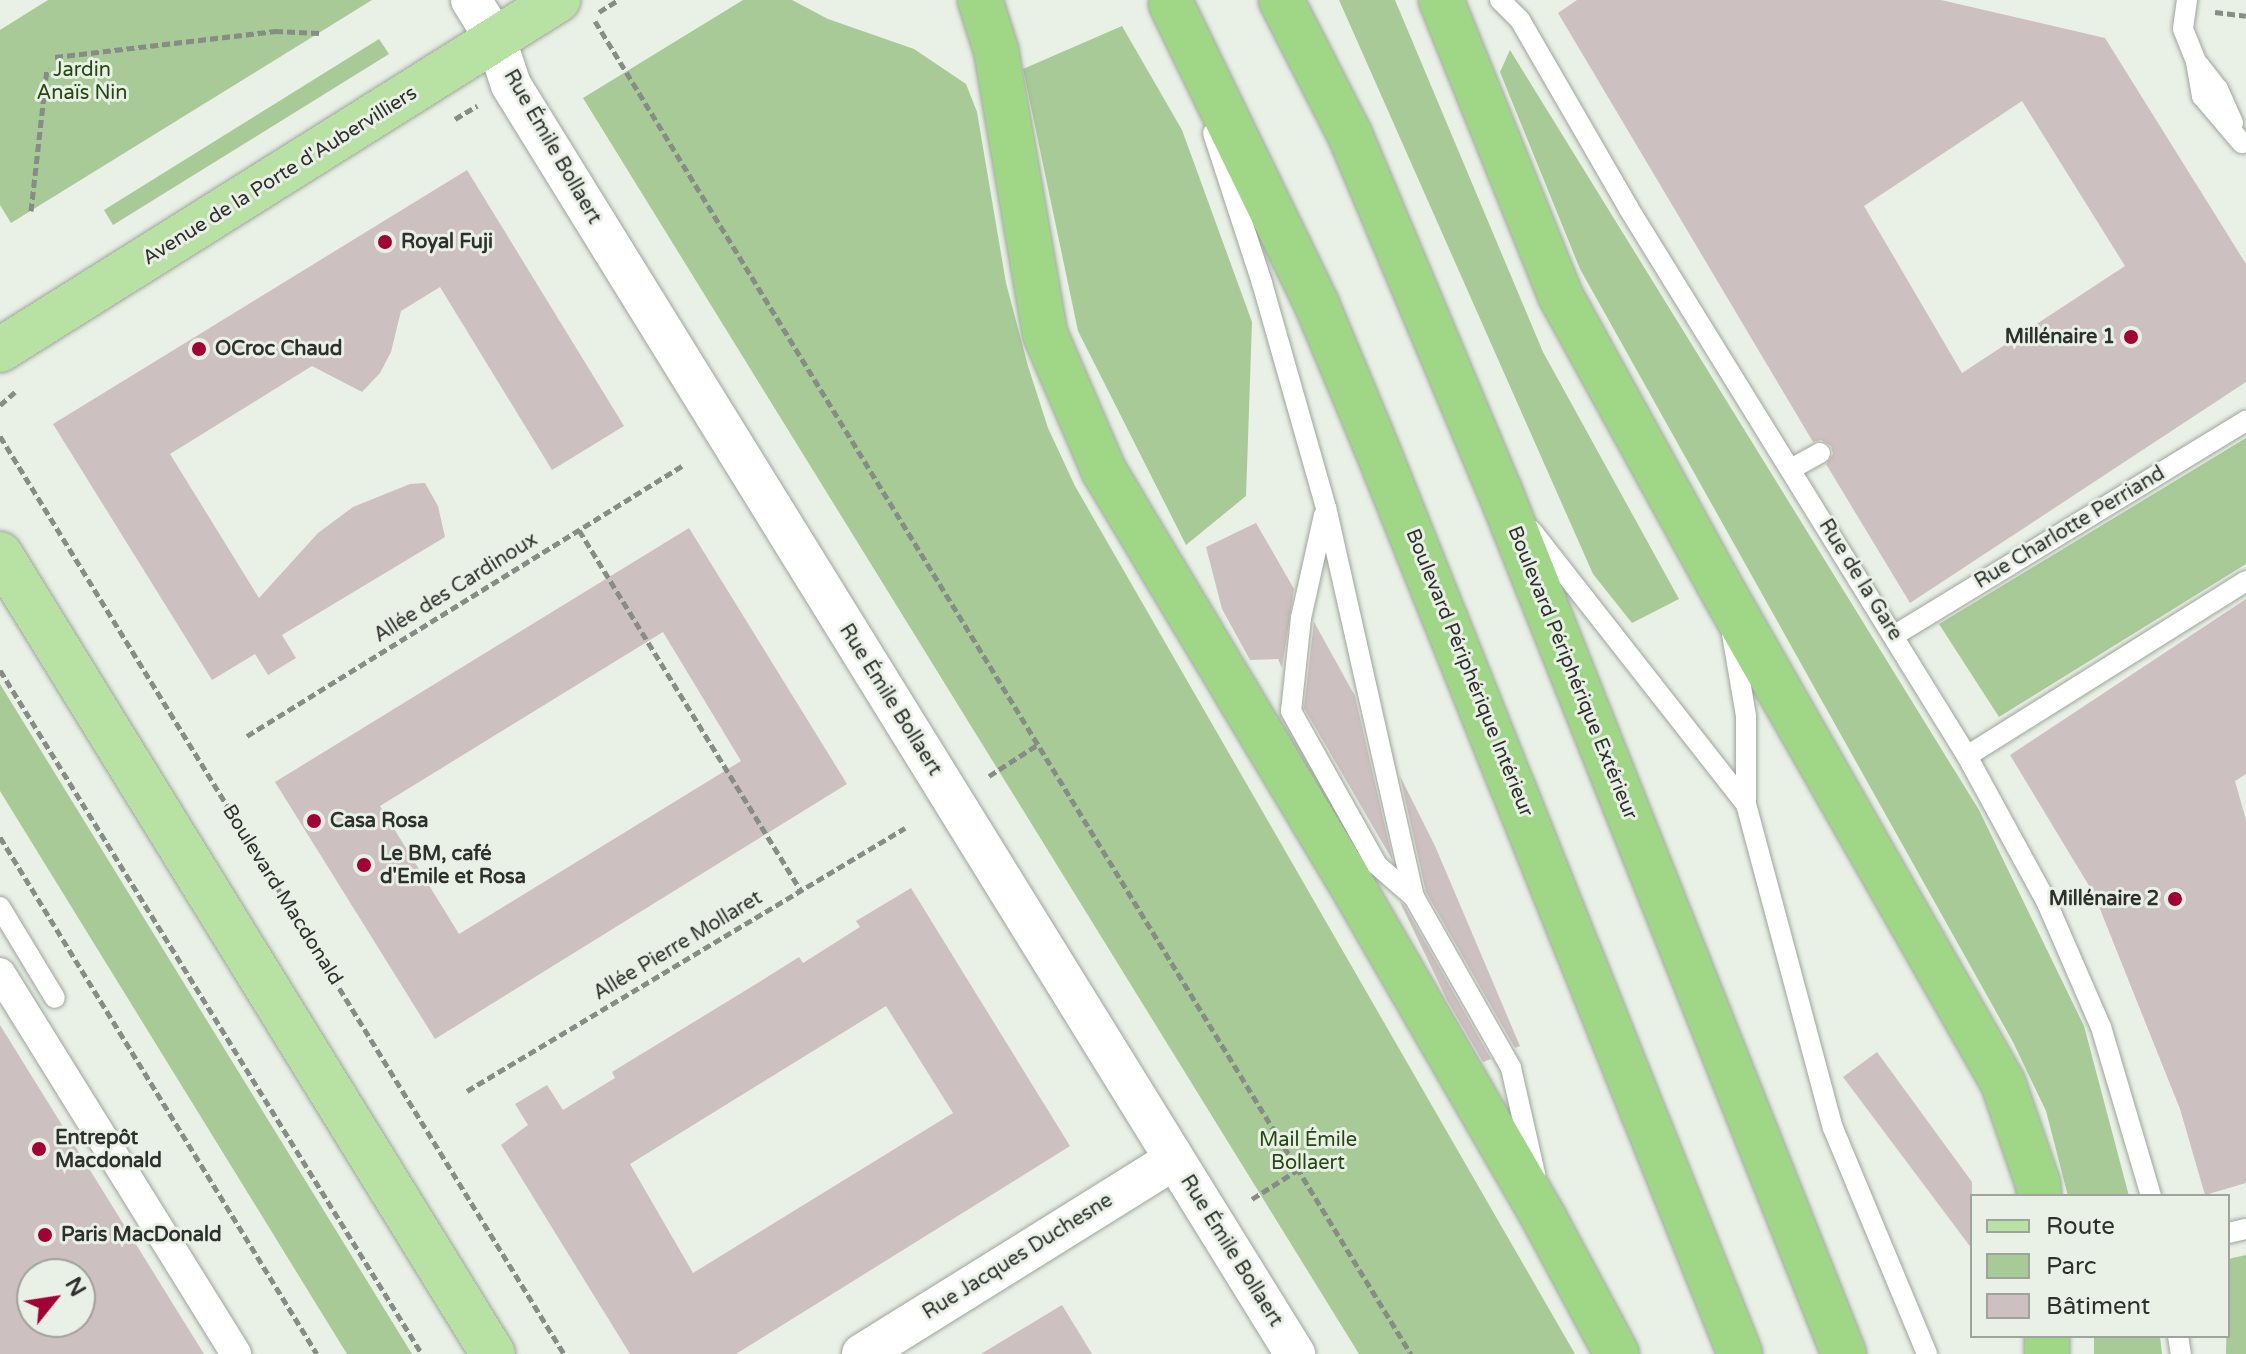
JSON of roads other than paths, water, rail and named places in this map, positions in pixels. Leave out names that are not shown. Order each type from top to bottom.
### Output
[{"type":"highway","points":[[980,0],[996,50],[1045,334],[1104,471],[1357,894],[1545,1220],[1617,1354]]},
{"type":"highway","name":"Boulevard Périphérique Extérieur","points":[[1281,0],[1350,135],[1499,489],[1844,1354]]},
{"type":"highway","points":[[1441,0],[1560,295],[1725,595],[2003,1083],[2039,1194]]},
{"type":"highway","name":"Boulevard Périphérique Intérieur","points":[[1171,4],[1317,305],[1740,1354]]},
{"type":"main road","name":"Avenue de la Porte d'Aubervilliers","points":[[0,350],[496,40],[576,10]]},
{"type":"main road","points":[[0,554],[493,1354]]},
{"type":"street","name":"Rue Émile Bollaert","points":[[471,0],[496,40],[511,85],[1295,1354]]},
{"type":"street","points":[[0,973],[236,1354]]},
{"type":"street","name":"Rue Jacques Duchesne","points":[[862,1354],[1174,1160]]},
{"type":"lane","name":"Rue de la Gare","points":[[1500,0],[1520,20],[1637,222],[1967,756],[2047,903],[2101,1027],[2150,1194]]},
{"type":"lane","points":[[2187,0],[2183,29],[2196,62],[2202,96],[2244,147]]},
{"type":"lane","points":[[1171,4],[1262,283],[1326,507],[1414,897],[1511,1068],[1545,1220]]},
{"type":"lane","name":"Rue Charlotte Perriand","points":[[1895,635],[2246,421]]},
{"type":"lane","points":[[1791,469],[1820,453]]},
{"type":"lane","points":[[1499,489],[1746,804]]},
{"type":"lane","points":[[1326,507],[1301,618],[1291,711],[1377,865],[1414,897]]},
{"type":"lane","points":[[1967,756],[2246,581]]},
{"type":"lane","points":[[1725,595],[1746,716],[1746,804],[1833,1128],[1927,1354]]},
{"type":"lane","points":[[1357,894],[1414,897]]},
{"type":"lane","points":[[0,907],[55,998]]},
{"type":"place","name":"Royal Fuji","points":[[385,242]]},
{"type":"place","name":"Millénaire 1","points":[[2131,337]]},
{"type":"place","name":"OCroc Chaud","points":[[199,349]]},
{"type":"place","name":"Casa Rosa","points":[[314,821]]},
{"type":"place","name":"Le BM, café d'Emile et Rosa","points":[[364,865]]},
{"type":"place","name":"Millénaire 2","points":[[2175,899]]},
{"type":"place","name":"Entrepôt Macdonald","points":[[39,1149]]},
{"type":"place","name":"Paris MacDonald","points":[[45,1235]]},
{"type":"park label","name":"Jardin Anaïs Nin","points":[[82,82]]},
{"type":"park label","name":"Mail Émile Bollaert","points":[[1308,1152]]}]
